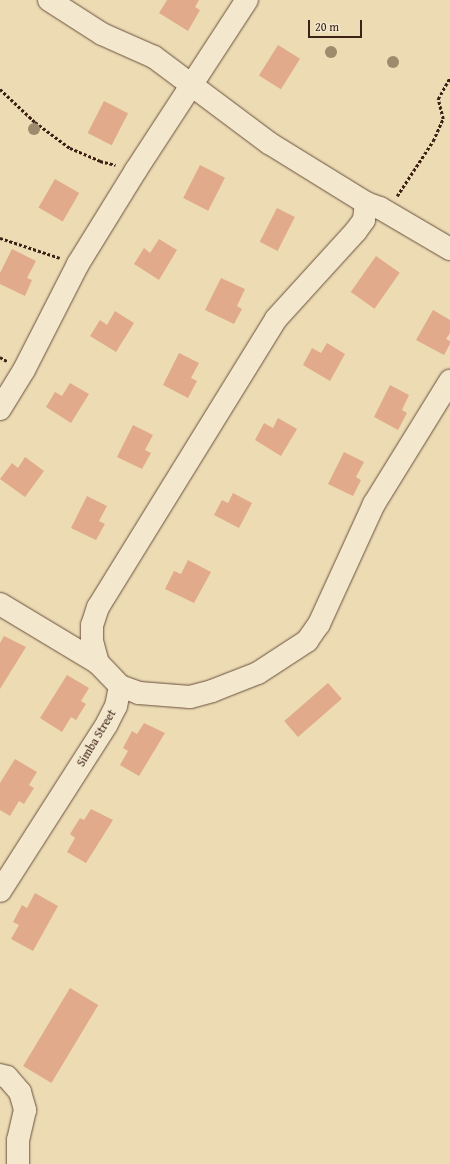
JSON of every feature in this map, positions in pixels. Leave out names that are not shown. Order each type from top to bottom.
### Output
[{"type":"street","points":[[49,0],[102,34],[154,57],[191,86],[270,143],[373,206],[450,248]]},
{"type":"street","points":[[0,409],[24,370],[78,264],[136,170],[246,0]]},
{"type":"street","points":[[98,663],[92,641],[92,624],[98,607],[276,319],[356,231],[373,206]]},
{"type":"street","points":[[0,604],[98,663],[120,686],[139,693],[190,697],[212,691],[258,674],[307,641],[319,624],[374,504],[450,381]]},
{"type":"street","name":"Simba Street","points":[[0,890],[107,724],[116,706],[120,686]]},
{"type":"street","points":[[0,1075],[7,1077],[20,1092],[25,1110],[18,1140],[18,1164]]},
{"type":"path","points":[[373,206],[396,198],[433,141],[443,119],[438,99],[450,77]]},
{"type":"path","points":[[0,89],[35,122],[70,148],[100,162],[136,170]]},
{"type":"path","points":[[0,238],[78,264]]},
{"type":"building","points":[[167,0],[199,0],[195,7],[200,10],[188,31],[159,13]]},
{"type":"building","points":[[278,45],[300,59],[281,89],[259,76]]},
{"type":"building","points":[[104,101],[128,113],[112,145],[88,133]]},
{"type":"building","points":[[200,165],[225,178],[208,211],[183,198]]},
{"type":"building","points":[[55,179],[79,193],[63,222],[39,208]]},
{"type":"building","points":[[277,208],[295,217],[278,251],[260,242]]},
{"type":"building","points":[[159,239],[177,250],[159,280],[134,264],[144,248],[150,253]]},
{"type":"building","points":[[12,249],[36,261],[27,278],[32,280],[25,296],[0,284],[0,273]]},
{"type":"building","points":[[376,256],[400,273],[375,309],[351,292]]},
{"type":"building","points":[[221,278],[245,289],[237,306],[242,309],[234,324],[205,310]]},
{"type":"building","points":[[433,310],[450,320],[450,333],[446,339],[450,341],[450,344],[444,355],[416,340]]},
{"type":"building","points":[[115,311],[134,323],[116,352],[90,336],[100,320],[107,325]]},
{"type":"building","points":[[327,343],[345,354],[330,381],[303,365],[312,348],[321,353]]},
{"type":"building","points":[[179,353],[199,363],[191,378],[197,381],[188,398],[163,385]]},
{"type":"building","points":[[70,383],[89,394],[71,423],[46,407],[55,392],[62,396]]},
{"type":"building","points":[[390,385],[409,395],[402,410],[407,413],[398,430],[374,417]]},
{"type":"building","points":[[278,418],[297,429],[281,456],[255,440],[264,423],[273,428]]},
{"type":"building","points":[[133,425],[153,435],[145,450],[151,453],[142,469],[117,457]]},
{"type":"building","points":[[344,452],[364,462],[356,477],[361,480],[353,496],[328,484]]},
{"type":"building","points":[[25,457],[44,471],[25,497],[0,479],[12,463],[18,468]]},
{"type":"building","points":[[233,493],[252,503],[239,528],[214,515],[222,500],[228,503]]},
{"type":"building","points":[[87,496],[107,506],[99,521],[105,524],[96,540],[71,528]]},
{"type":"building","points":[[188,560],[211,572],[194,603],[165,589],[174,571],[181,574]]},
{"type":"building","points":[[4,636],[26,647],[0,689],[0,643]]},
{"type":"building","points":[[67,675],[89,688],[81,701],[86,704],[76,720],[71,717],[62,732],[40,718]]},
{"type":"building","points":[[328,683],[342,699],[298,737],[284,721]]},
{"type":"building","points":[[144,723],[165,733],[139,776],[120,765],[128,751],[123,748],[132,731],[137,734]]},
{"type":"building","points":[[15,759],[37,772],[29,785],[34,788],[24,804],[19,801],[10,816],[0,810],[0,783]]},
{"type":"building","points":[[91,809],[113,820],[86,863],[67,852],[75,838],[70,834],[80,818],[84,820]]},
{"type":"building","points":[[35,893],[58,906],[33,951],[11,939],[19,925],[13,922],[22,905],[27,908]]},
{"type":"building","points":[[70,988],[98,1005],[51,1083],[23,1066]]}]
